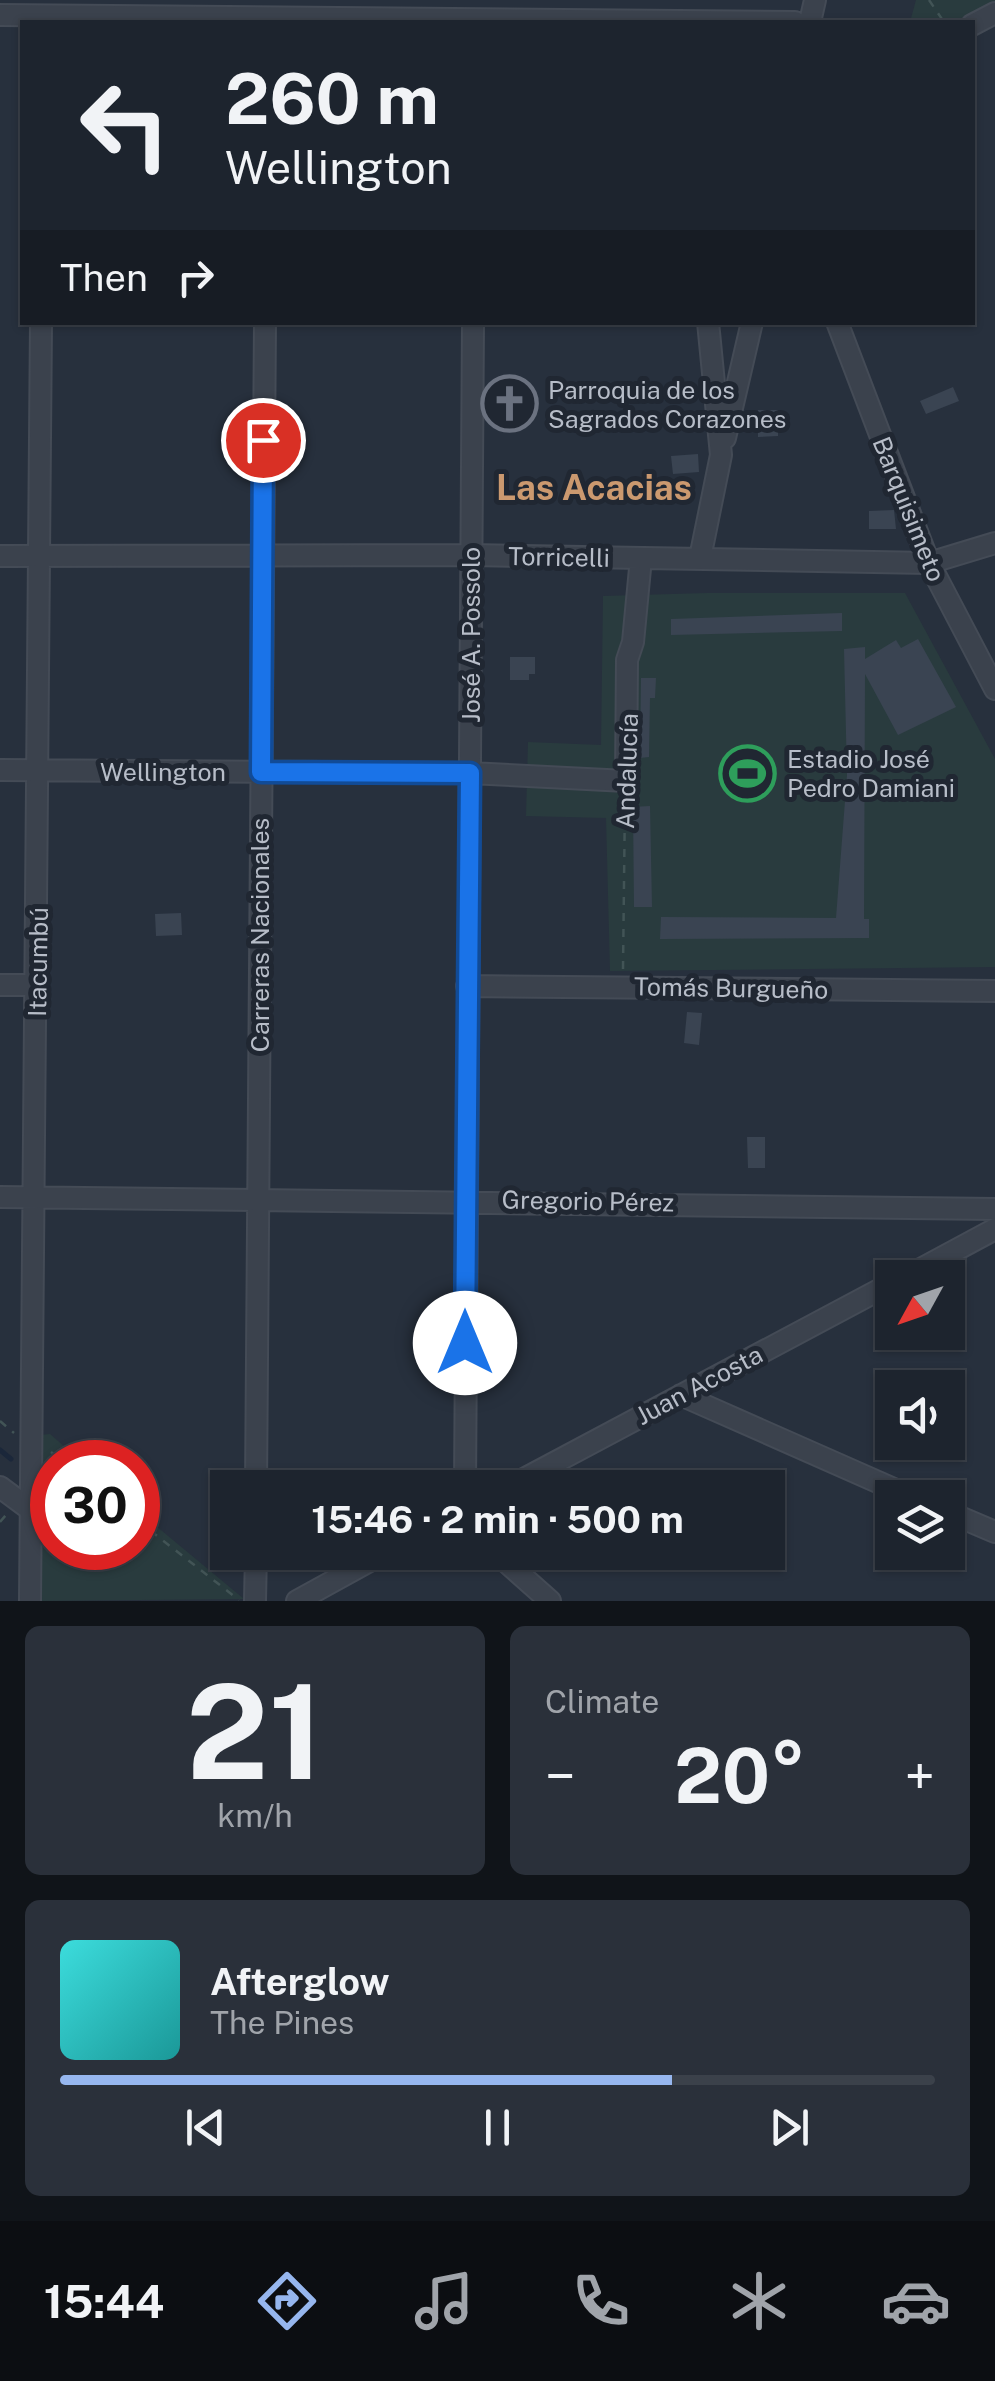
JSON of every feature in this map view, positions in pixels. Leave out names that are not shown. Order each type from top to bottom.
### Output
[{"type":"street","points":[[0,16],[475,14],[634,20]]},
{"type":"street","name":"Itacumbú","points":[[32,1440],[42,325]]},
{"type":"street","name":"Carreras Nacionales","points":[[256,1470],[266,325]]},
{"type":"street","name":"José A. Possolo","points":[[464,1470],[473,325]]},
{"type":"street","name":"Barquisimeto","points":[[838,325],[929,562],[995,689]]},
{"type":"street","points":[[709,332],[726,349],[750,333]]},
{"type":"street","points":[[709,332],[720,455]]},
{"type":"street","points":[[700,558],[750,333]]},
{"type":"street","name":"Torricelli","points":[[0,556],[472,555],[929,562],[995,543]]},
{"type":"street","name":"Andalucía","points":[[626,781],[627,660],[633,642],[641,558]]},
{"type":"street","name":"Wellington","points":[[0,770],[470,773],[626,781]]},
{"type":"street","points":[[0,985],[38,986]]},
{"type":"street","name":"Tomás Burgueño","points":[[467,986],[995,991]]},
{"type":"street","name":"Gregorio Pérez","points":[[0,1198],[258,1202],[466,1199],[995,1209]]},
{"type":"street","points":[[938,1260],[995,1230]]},
{"type":"street","name":"Juan Acosta","points":[[540,1470],[875,1292]]},
{"type":"street","points":[[681,1394],[875,1481]]},
{"type":"street","points":[[0,1486],[30,1509]]},
{"type":"street","points":[[965,1519],[995,1532]]},
{"type":"street","name":"Itacumbú","points":[[30,1570],[30,1601]]},
{"type":"street","points":[[255,1601],[256,1570]]},
{"type":"street","points":[[296,1601],[353,1570]]},
{"type":"street","points":[[515,1570],[550,1601]]},
{"type":"path","name":"Andalucía","points":[[622,987],[626,781]]},
{"type":"path","points":[[160,1538],[240,1601]]},
{"type":"shaded area","points":[[916,0],[995,0],[967,20],[911,20]]},
{"type":"shaded area","points":[[905,593],[995,759],[995,967],[610,971],[606,818],[526,816],[528,742],[601,745],[603,596]]},
{"type":"shaded area","points":[[50,1434],[57,1440],[40,1440],[40,1435]]},
{"type":"shaded area","points":[[160,1529],[244,1599],[39,1601],[39,1570],[160,1570]]},
{"type":"building","points":[[953,387],[959,401],[926,414],[920,401]]},
{"type":"building","points":[[758,410],[778,410],[778,436],[758,437]]},
{"type":"building","points":[[698,454],[699,472],[673,474],[671,456]]},
{"type":"building","points":[[894,510],[896,529],[869,529],[869,511]]},
{"type":"building","points":[[842,613],[842,631],[671,635],[671,619]]},
{"type":"building","points":[[918,639],[956,707],[898,735],[865,674],[864,919],[869,919],[869,938],[660,939],[661,917],[836,918],[847,775],[844,649],[865,647],[865,659],[896,640],[901,648]]},
{"type":"building","points":[[510,657],[535,657],[535,674],[529,674],[529,680],[510,680]]},
{"type":"building","points":[[641,678],[656,678],[655,698],[650,698],[649,757],[640,758]]},
{"type":"building","points":[[650,806],[652,907],[634,907],[633,807]]},
{"type":"building","points":[[181,913],[182,935],[156,936],[155,914]]},
{"type":"building","points":[[687,1012],[702,1013],[699,1045],[684,1043]]},
{"type":"building","points":[[747,1137],[765,1137],[765,1168],[748,1168]]},
{"type":"waterway","points":[[0,1450],[11,1459]]},
{"type":"place","name":"Parroquia de los Sagrados Corazones","points":[[509,404]]},
{"type":"place","name":"Estadio José Pedro Damiani","points":[[748,773]]},
{"type":"district","name":"Las Acacias","points":[[594,487]]},
{"type":"route","points":[[263,440],[261,772],[470,773],[465,1343]]}]
